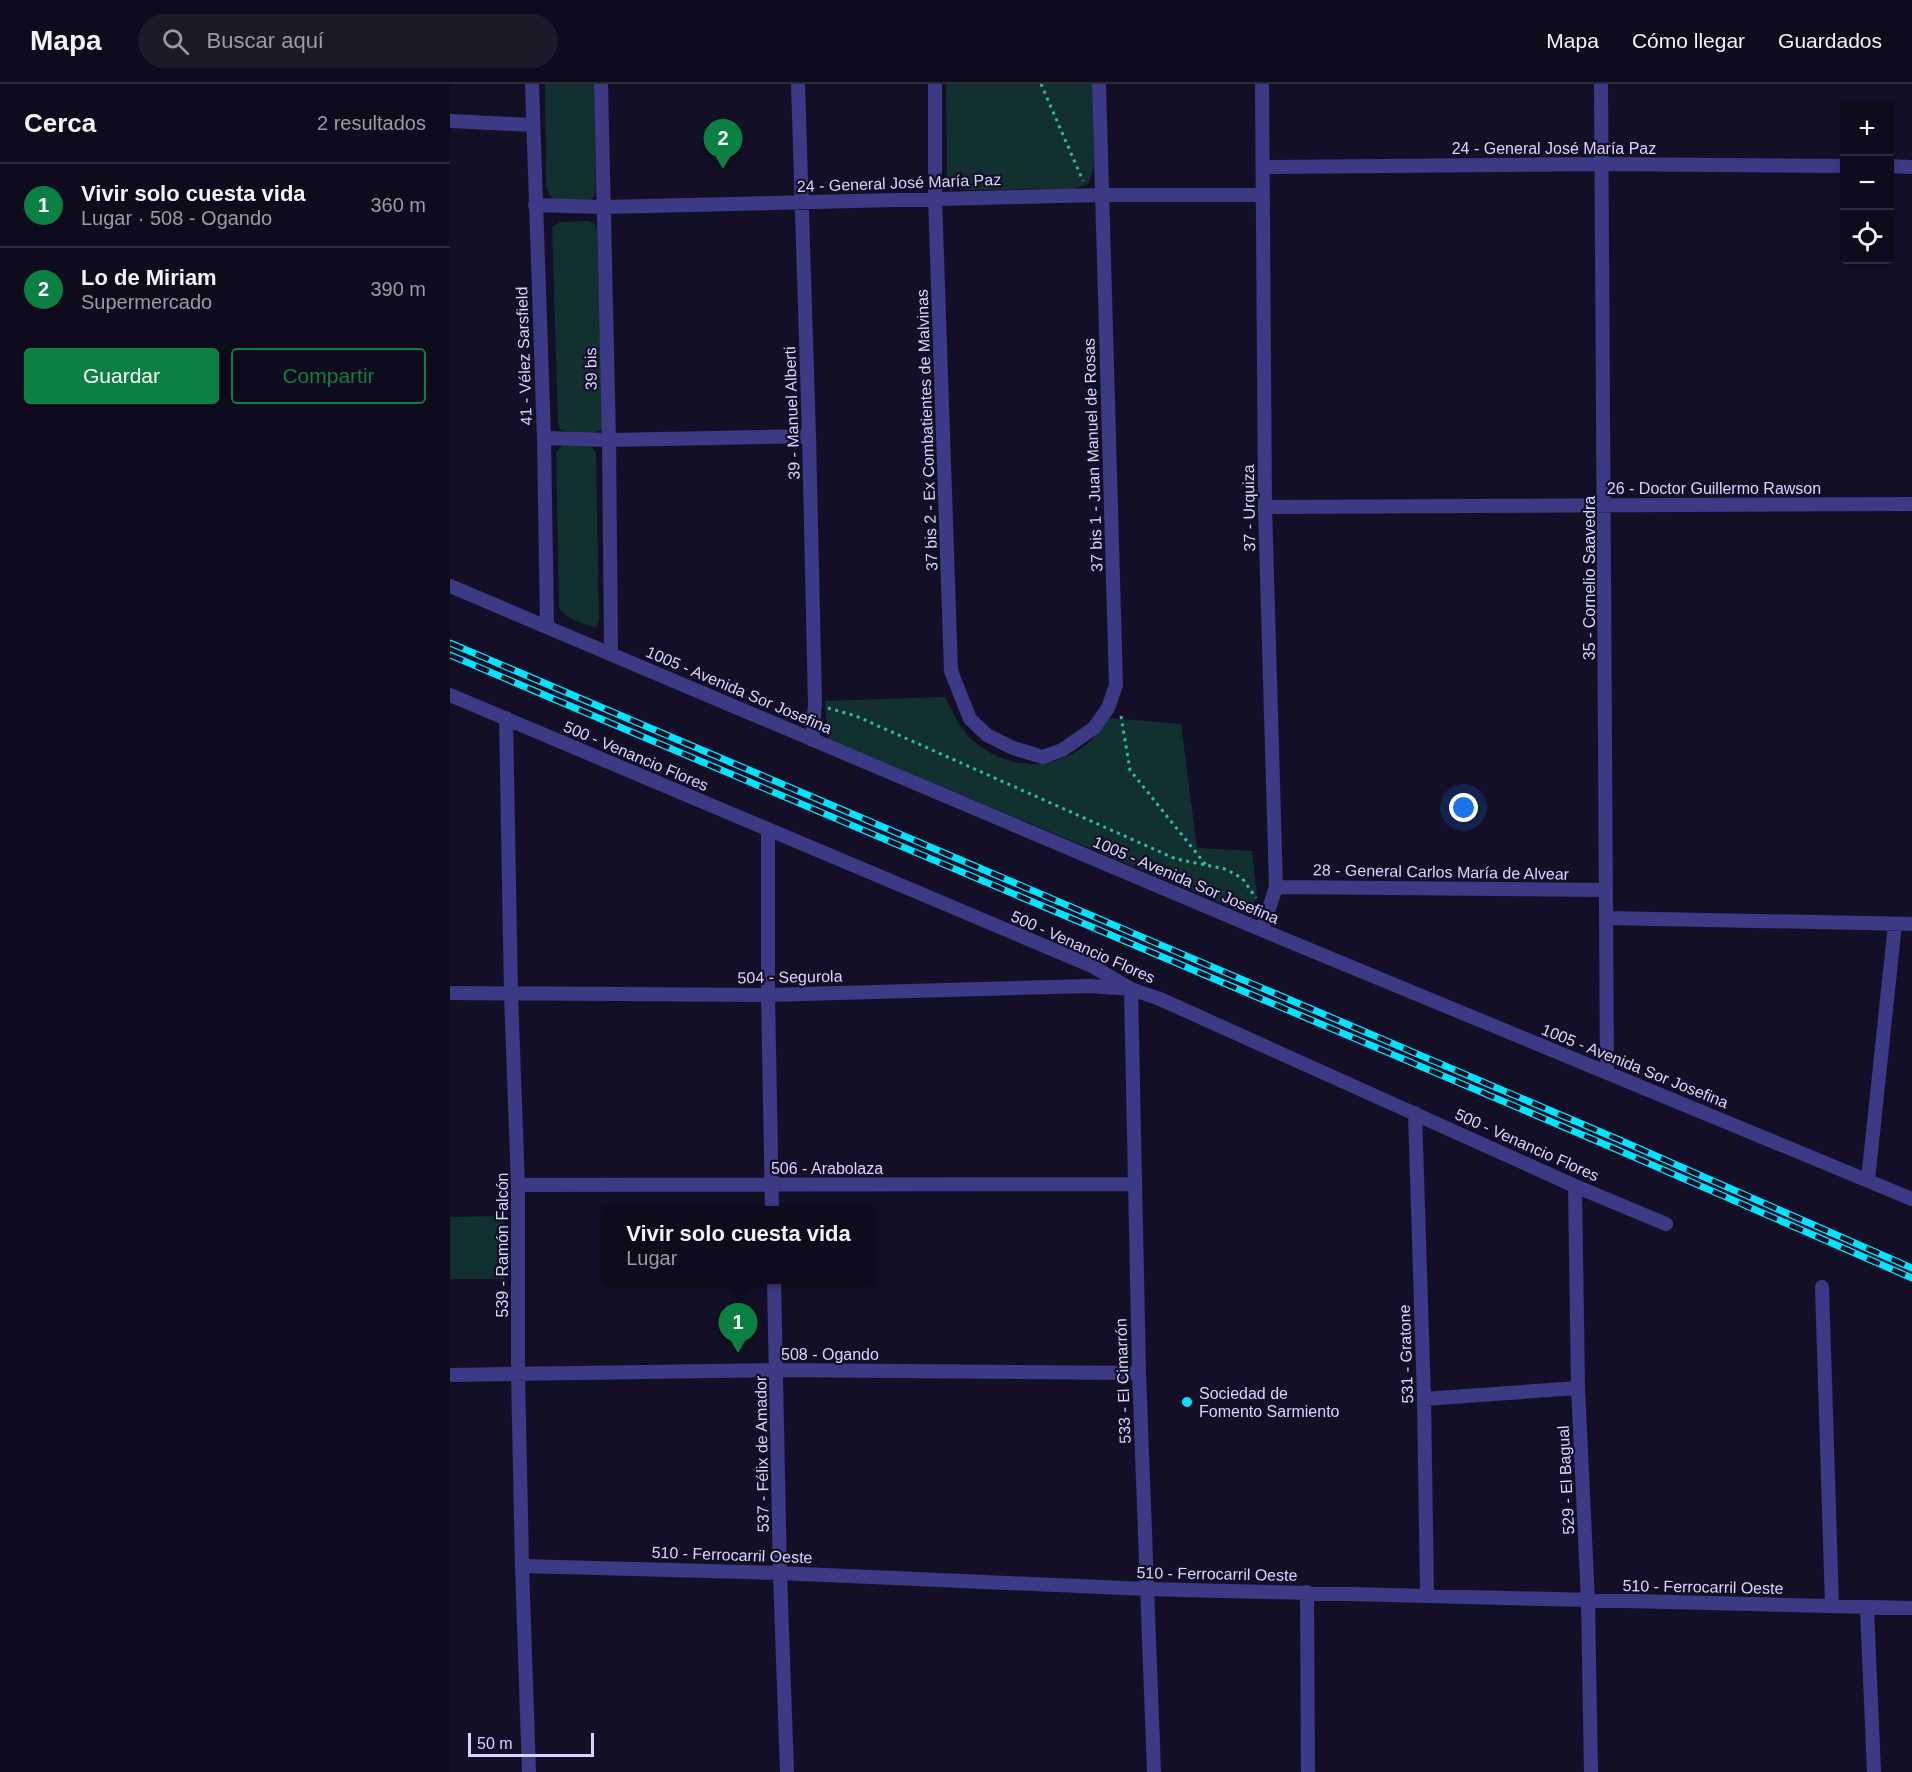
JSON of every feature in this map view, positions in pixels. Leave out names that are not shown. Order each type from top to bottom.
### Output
[{"type":"street","name":"41 - Vélez Sarsfield","points":[[532,84],[544,438],[547,626]]},
{"type":"street","name":"39 bis","points":[[601,84],[611,653]]},
{"type":"street","name":"39 - Manuel Alberti","points":[[798,84],[815,704],[812,740]]},
{"type":"street","name":"37 bis 2 - Ex Combatientes de Malvinas","points":[[935,84],[935,198],[951,671],[970,719],[987,735],[1012,748]]},
{"type":"street","name":"37 bis 1 - Juan Manuel de Rosas","points":[[1012,748],[1043,757],[1062,750],[1094,728],[1108,708],[1116,685],[1096,195],[1099,84]]},
{"type":"street","name":"37 - Urquiza","points":[[1262,930],[1276,887],[1265,507],[1263,84]]},
{"type":"street","name":"35 - Cornelio Saavedra","points":[[1601,84],[1607,1072]]},
{"type":"street","points":[[450,121],[533,125]]},
{"type":"street","name":"24 - General José María Paz","points":[[1264,166],[1601,164],[1840,166]]},
{"type":"street","points":[[1894,166],[1912,167]]},
{"type":"street","name":"24 - General José María Paz","points":[[535,205],[604,207],[1096,195],[1263,195]]},
{"type":"street","points":[[544,438],[609,440],[809,436]]},
{"type":"street","name":"26 - Doctor Guillermo Rawson","points":[[1265,507],[1912,504]]},
{"type":"street","name":"1005 - Avenida Sor Josefina","points":[[450,586],[1262,930],[1912,1199]]},
{"type":"street","name":"500 - Venancio Flores","points":[[450,695],[1092,966],[1131,989],[1160,999],[1575,1186],[1666,1224]]},
{"type":"street","name":"539 - Ramón Falcón","points":[[506,718],[518,1185],[518,1373],[522,1566],[529,1772]]},
{"type":"street","points":[[768,830],[772,1206]]},
{"type":"street","name":"28 - General Carlos María de Alvear","points":[[1276,887],[1606,890]]},
{"type":"street","points":[[1606,918],[1912,924]]},
{"type":"street","points":[[1868,1180],[1895,924]]},
{"type":"street","name":"504 - Segurola","points":[[450,993],[768,995],[1090,986],[1131,989]]},
{"type":"street","name":"533 - El Cimarrón","points":[[1131,989],[1139,1373],[1154,1772]]},
{"type":"street","name":"531 - Gratone","points":[[1415,1113],[1424,1399],[1427,1595]]},
{"type":"street","name":"506 - Arabolaza","points":[[518,1185],[1135,1184]]},
{"type":"street","name":"529 - El Bagual","points":[[1575,1186],[1578,1388],[1588,1601],[1591,1772]]},
{"type":"street","name":"537 - Félix de Amador","points":[[774,1284],[787,1772]]},
{"type":"street","points":[[1822,1287],[1832,1605]]},
{"type":"street","name":"508 - Ogando","points":[[450,1375],[777,1370],[1139,1373]]},
{"type":"street","points":[[1424,1399],[1578,1388]]},
{"type":"street","name":"510 - Ferrocarril Oeste","points":[[522,1566],[780,1573],[1146,1589],[1912,1608]]},
{"type":"street","points":[[1307,1592],[1308,1772]]},
{"type":"street","points":[[1867,1608],[1874,1772]]},
{"type":"path","points":[[1041,84],[1096,195]]},
{"type":"path","points":[[1116,685],[1130,770],[1206,865]]},
{"type":"path","points":[[815,704],[856,716],[1176,859],[1225,869],[1242,878],[1267,915]]},
{"type":"green space","points":[[545,84],[594,84],[596,190],[594,197],[590,200],[553,199],[549,194],[546,185]]},
{"type":"green space","points":[[946,84],[1092,84],[1094,167],[1088,184],[1072,189],[969,190],[954,185],[947,177]]},
{"type":"green space","points":[[588,221],[595,224],[597,228],[603,430],[575,433],[560,429],[558,422],[552,227],[560,222]]},
{"type":"green space","points":[[588,445],[596,453],[599,620],[597,626],[594,627],[570,618],[559,608],[556,452],[562,446]]},
{"type":"green space","points":[[945,697],[969,737],[987,751],[1025,764],[1044,763],[1063,758],[1080,749],[1096,736],[1110,718],[1181,724],[1197,848],[1252,851],[1257,894],[1249,915],[828,739],[825,701]]},
{"type":"green space","points":[[503,1216],[504,1279],[450,1279],[450,1217]]},
{"type":"railway","points":[[450,643],[1615,1138],[1912,1268]]},
{"type":"railway","points":[[450,655],[1611,1147],[1912,1278]]},
{"type":"place","name":"Lo de Miriam","points":[[723,169]]},
{"type":"place","name":"Vivir solo cuesta vida","points":[[738,1353]]},
{"type":"place","name":"Sociedad de Fomento Sarmiento","points":[[1187,1402]]}]
